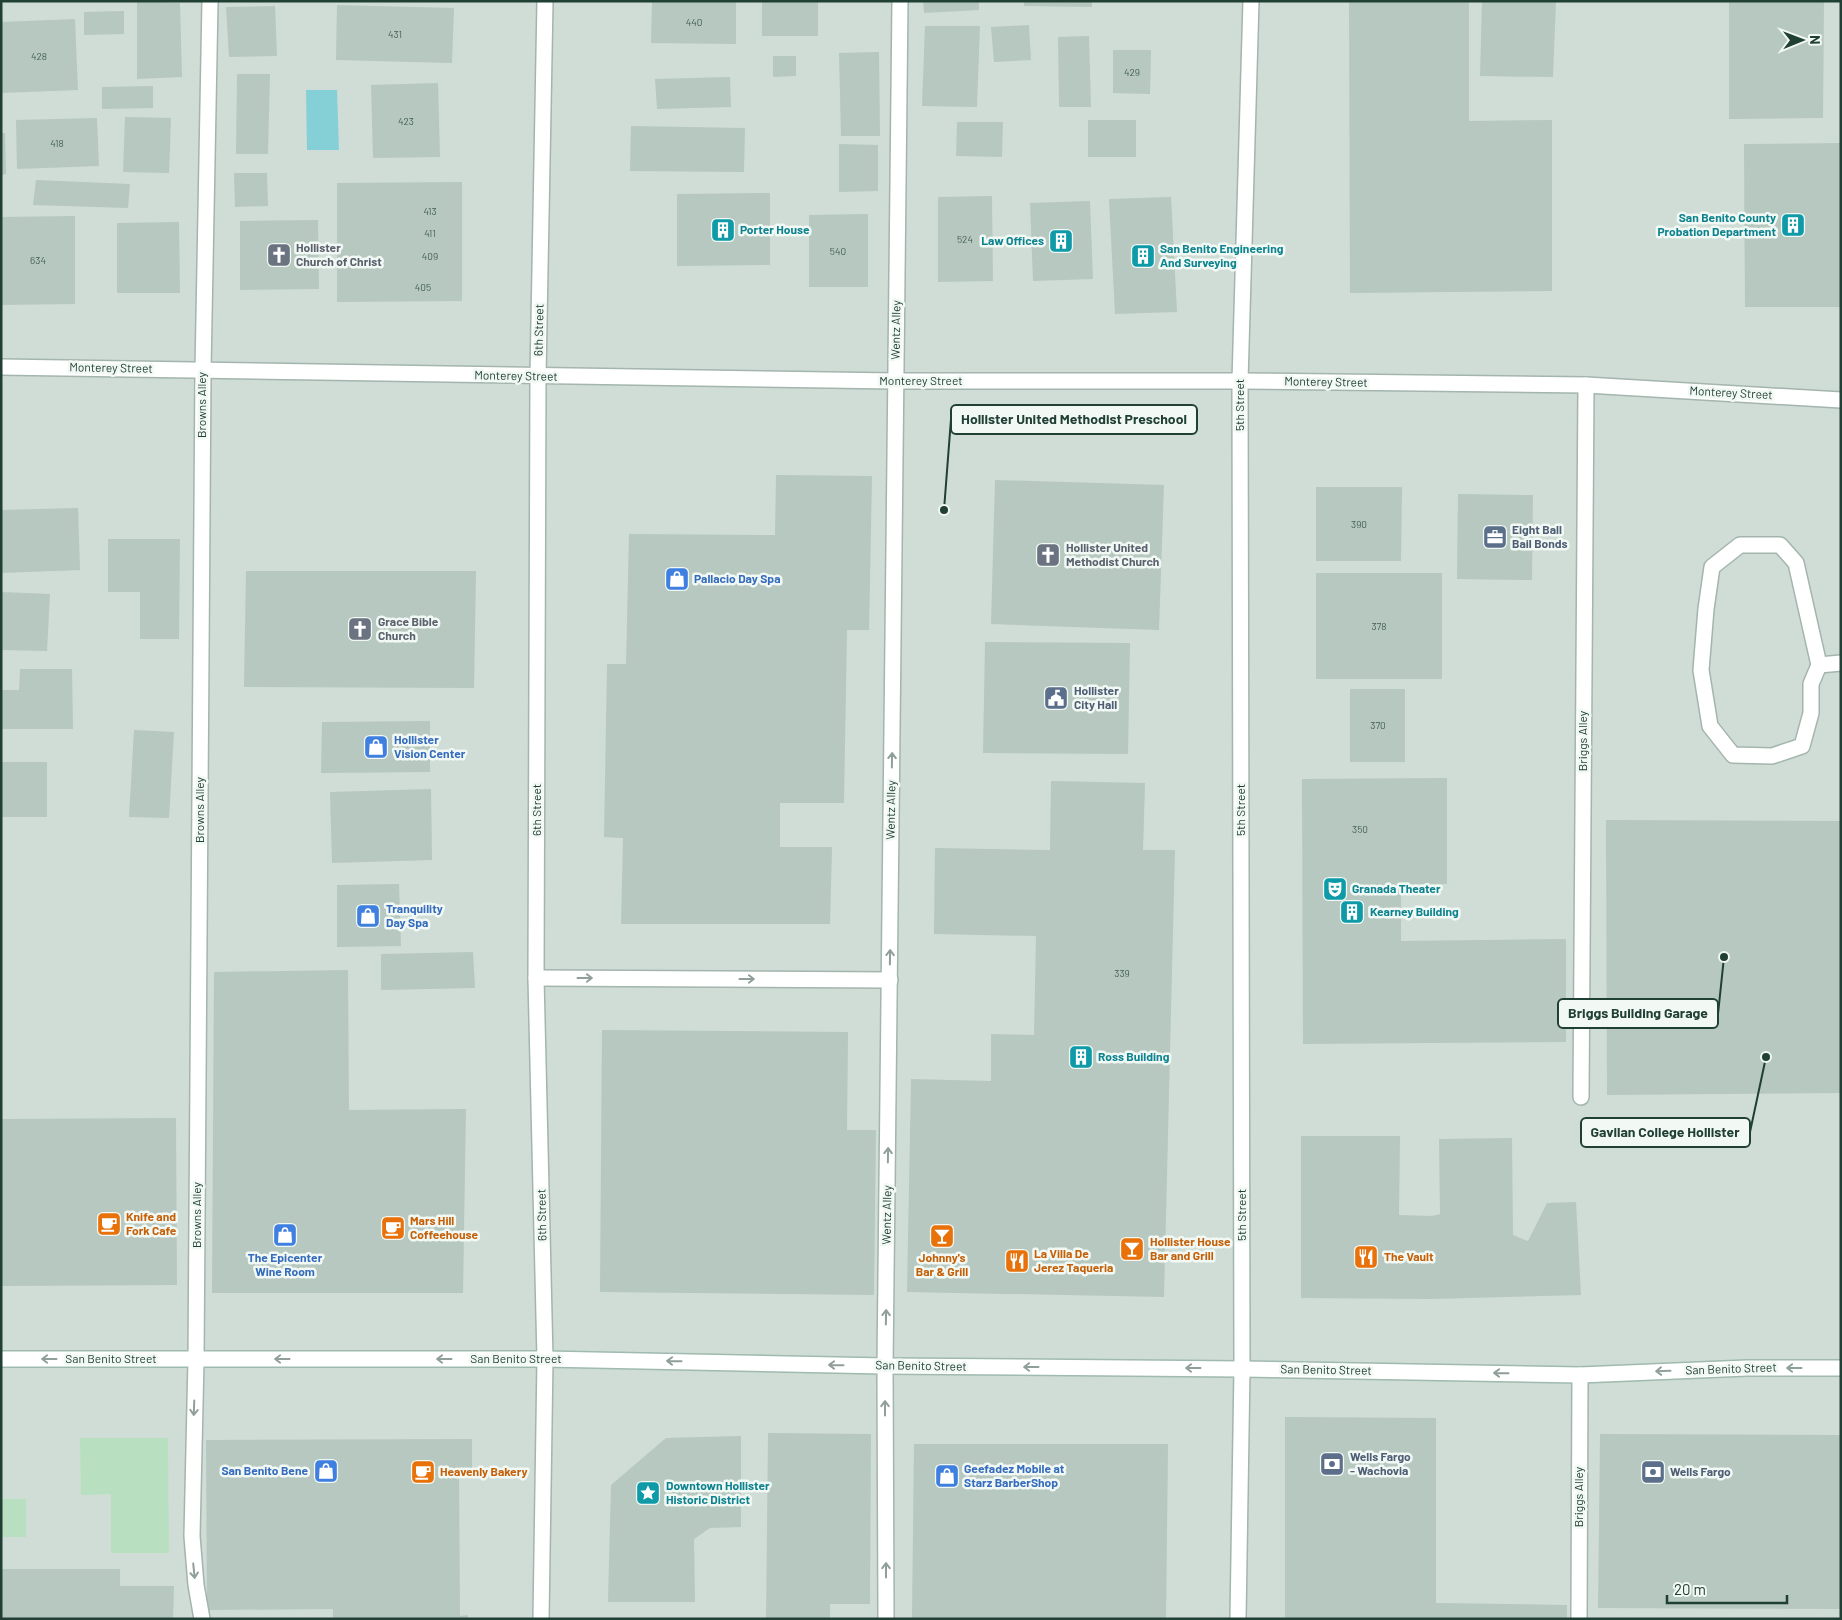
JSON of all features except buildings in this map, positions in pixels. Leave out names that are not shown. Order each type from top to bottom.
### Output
[{"type":"street","name":"Browns Alley","points":[[202,1619],[196,1585],[192,1536],[196,1360],[203,370],[210,1]]},
{"type":"street","name":"6th Street","points":[[541,1619],[545,1359],[536,978],[538,376],[545,1]]},
{"type":"street","name":"Wentz Alley","points":[[886,1619],[885,1366],[900,1]]},
{"type":"street","name":"5th Street","points":[[1238,1619],[1242,1369],[1240,381],[1251,1]]},
{"type":"street","name":"Monterey Street","points":[[1,367],[895,381],[1240,381],[1586,385],[1768,394],[1841,400]]},
{"type":"street","name":"Briggs Alley","points":[[1581,1098],[1586,385]]},
{"type":"street","points":[[1740,545],[1780,545],[1796,563],[1819,665],[1811,684],[1811,713],[1802,746],[1772,756],[1733,756],[1710,726],[1701,670],[1706,609],[1712,567],[1740,545]]},
{"type":"street","points":[[1819,665],[1841,664]]},
{"type":"street","points":[[536,978],[890,980]]},
{"type":"street","name":"San Benito Street","points":[[1,1358],[196,1360],[545,1359],[885,1366],[1242,1369],[1580,1375],[1747,1368],[1841,1368]]},
{"type":"street","name":"Briggs Alley","points":[[1579,1619],[1580,1375]]},
{"type":"shaded area","points":[[1,1],[1841,1],[1841,1619],[1,1619]]},
{"type":"green space","points":[[80,1438],[168,1438],[169,1553],[111,1553],[111,1494],[81,1495]]},
{"type":"green space","points":[[1,1499],[26,1499],[26,1537],[1,1537]]},
{"type":"water","points":[[306,90],[337,90],[339,150],[307,150]]},
{"type":"place","name":"San Benito County Probation Department","points":[[1793,225]]},
{"type":"place","name":"Porter House","points":[[723,230]]},
{"type":"place","name":"Law Offices","points":[[1061,241]]},
{"type":"place","name":"Hollister Church of Christ","points":[[279,255]]},
{"type":"place","name":"San Benito Engineering And Surveying","points":[[1143,256]]},
{"type":"place","name":"Hollister United Methodist Preschool","points":[[944,510]]},
{"type":"place","name":"Eight Ball Bail Bonds","points":[[1495,537]]},
{"type":"place","name":"Hollister United Methodist Church","points":[[1048,555]]},
{"type":"place","name":"Pallacio Day Spa","points":[[677,579]]},
{"type":"place","name":"Grace Bible Church","points":[[360,629]]},
{"type":"place","name":"Hollister City Hall","points":[[1056,698]]},
{"type":"place","name":"Hollister Vision Center","points":[[376,747]]},
{"type":"place","name":"Granada Theater","points":[[1335,889]]},
{"type":"place","name":"Kearney Building","points":[[1352,912]]},
{"type":"place","name":"Tranquility Day Spa","points":[[368,916]]},
{"type":"place","name":"Briggs Building Garage","points":[[1724,957]]},
{"type":"place","name":"Ross Building","points":[[1081,1057]]},
{"type":"place","name":"Gavilan College Hollister","points":[[1766,1057]]},
{"type":"place","name":"Knife and Fork Cafe","points":[[109,1224]]},
{"type":"place","name":"Mars Hill Coffeehouse","points":[[393,1228]]},
{"type":"place","name":"The Epicenter Wine Room","points":[[285,1235]]},
{"type":"place","name":"Johnny's Bar & Grill","points":[[942,1236]]},
{"type":"place","name":"Hollister House Bar and Grill","points":[[1132,1249]]},
{"type":"place","name":"The Vault","points":[[1366,1257]]},
{"type":"place","name":"La Villa De Jerez Taqueria","points":[[1017,1261]]},
{"type":"place","name":"Wells Fargo - Wachovia","points":[[1332,1464]]},
{"type":"place","name":"San Benito Bene","points":[[326,1471]]},
{"type":"place","name":"Heavenly Bakery","points":[[423,1472]]},
{"type":"place","name":"Wells Fargo","points":[[1653,1472]]},
{"type":"place","name":"Geefadez Mobile at Starz BarberShop","points":[[947,1476]]},
{"type":"place","name":"Downtown Hollister Historic District","points":[[648,1493]]}]
